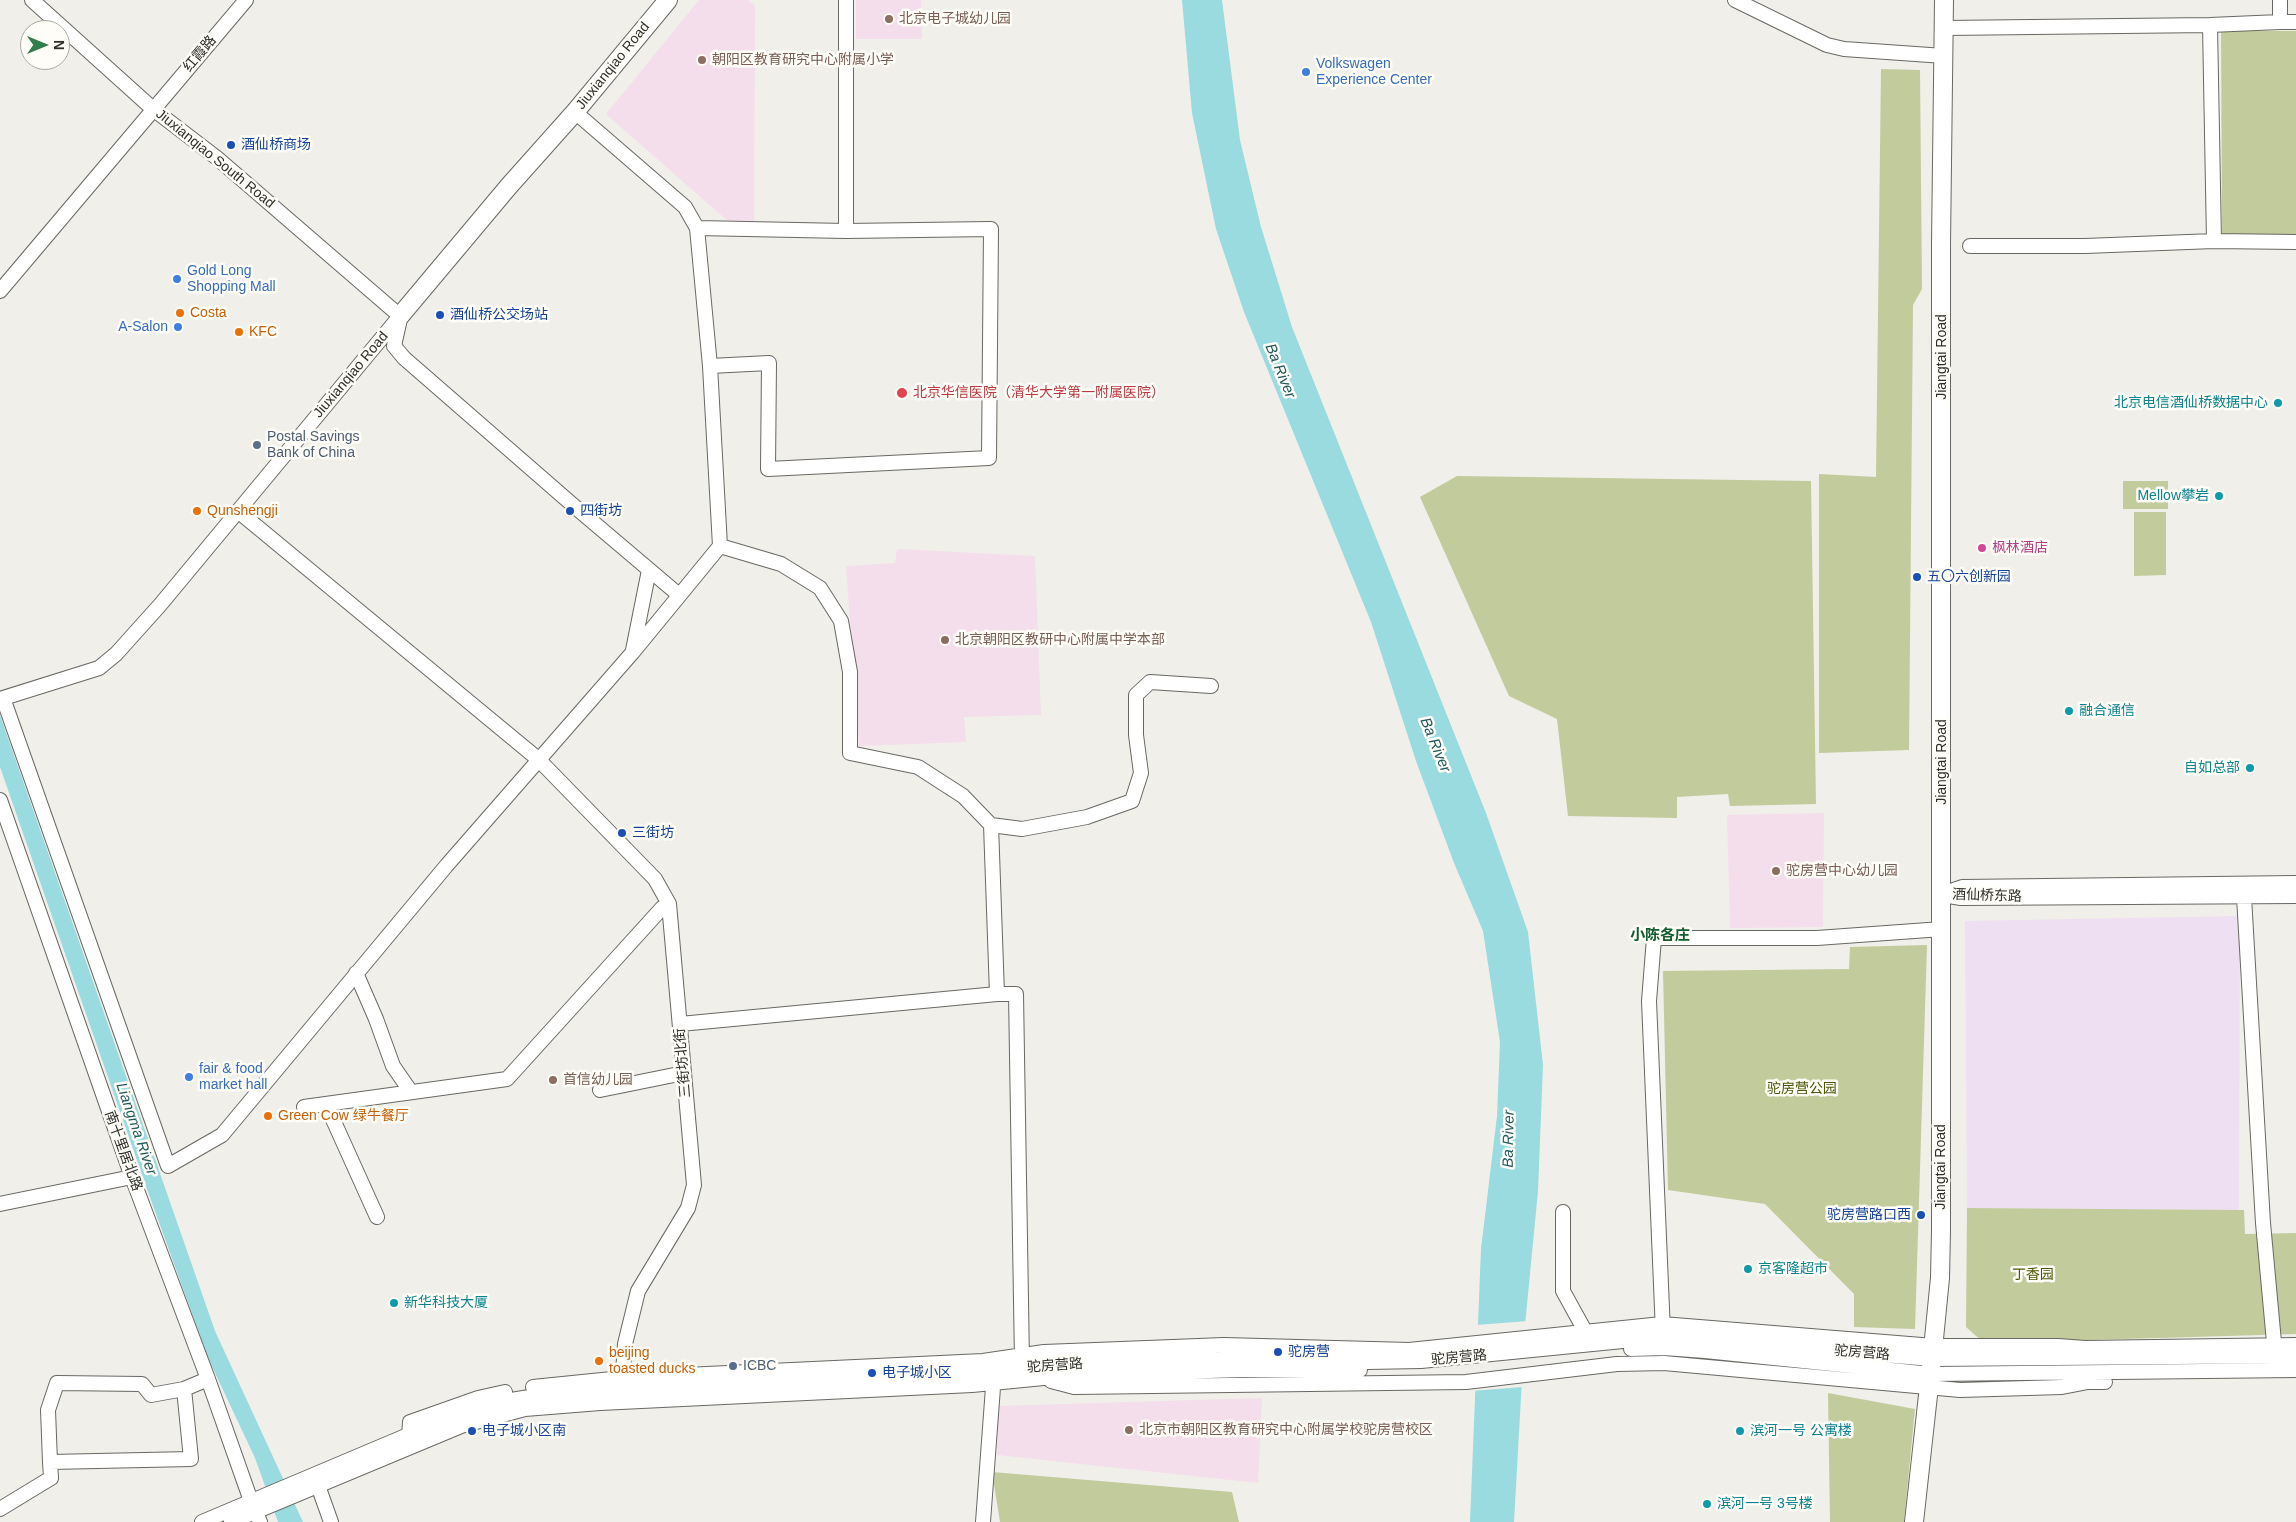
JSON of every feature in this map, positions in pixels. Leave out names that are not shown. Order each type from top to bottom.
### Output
[{"type":"main road","name":"Jiuxianqiao Road","points":[[400,316],[509,186],[575,112],[668,0]]},
{"type":"main road","name":"Jiangtai Road","points":[[1914,1522],[1932,1367],[1940,1278],[1941,1231],[1941,244],[1944,0]]},
{"type":"street","name":"Jiuxianqiao South Road","points":[[32,0],[153,108],[217,158],[400,316]]},
{"type":"street","name":"红霞路","points":[[0,291],[246,0]]},
{"type":"street","points":[[846,0],[846,231]]},
{"type":"street","points":[[1735,0],[1827,45],[1844,49],[1944,56]]},
{"type":"street","points":[[2280,0],[2280,22]]},
{"type":"street","points":[[1944,28],[2210,25],[2296,22]]},
{"type":"street","points":[[2210,25],[2214,241]]},
{"type":"street","points":[[2,698],[168,1166],[222,1135],[356,974],[538,759],[632,652],[720,546],[710,366],[697,228],[685,207],[575,112]]},
{"type":"street","points":[[697,228],[846,231],[991,229],[989,458],[768,469],[769,362],[710,366]]},
{"type":"street","points":[[1970,246],[2085,246],[2214,241],[2296,242]]},
{"type":"street","points":[[400,316],[394,346],[404,358],[679,595]]},
{"type":"street","name":"Jiuxianqiao Road","points":[[2,698],[99,668],[116,654],[160,605],[400,316]]},
{"type":"street","name":"三街坊北街","points":[[238,511],[538,759],[655,879],[669,904],[694,1185],[688,1208],[638,1291],[625,1344],[622,1390]]},
{"type":"street","points":[[720,546],[781,564],[820,588],[842,621],[850,672],[850,752],[918,767],[963,796],[991,826],[997,994]]},
{"type":"street","points":[[632,652],[649,570]]},
{"type":"street","points":[[991,826],[1022,829],[1086,817],[1132,802],[1141,773],[1136,735],[1136,695],[1150,682],[1211,686]]},
{"type":"street","name":"南十里居北路","points":[[0,800],[132,1177],[256,1512]]},
{"type":"street","name":"酒仙桥东路","points":[[1942,894],[1962,887],[2296,883]]},
{"type":"street","name":"酒仙桥东路","points":[[1942,894],[1961,898],[2296,896]]},
{"type":"street","points":[[2244,897],[2264,1223],[2275,1351],[2296,1345]]},
{"type":"street","points":[[304,1108],[507,1079],[662,908],[669,904]]},
{"type":"street","points":[[1664,1362],[1649,1001],[1654,938],[1817,938],[1942,929]]},
{"type":"street","points":[[356,974],[376,1019],[393,1066],[411,1092]]},
{"type":"street","points":[[680,1024],[997,994],[1016,994],[1022,1361]]},
{"type":"street","points":[[600,1090],[684,1073]]},
{"type":"street","points":[[326,1104],[377,1217]]},
{"type":"street","points":[[0,1204],[132,1177]]},
{"type":"street","points":[[1563,1212],[1563,1292],[1585,1331]]},
{"type":"street","points":[[230,1522],[256,1512],[316,1481],[453,1416],[506,1401],[548,1394],[622,1390],[983,1361],[1022,1361],[1224,1345],[1410,1350],[1466,1342],[1542,1348],[1585,1331],[1663,1336],[1932,1367],[1960,1390],[2062,1387],[2088,1382],[2296,1379]]},
{"type":"street","name":"驼房营路","points":[[622,1390],[845,1380],[1039,1378],[1242,1370],[1402,1370],[1542,1348],[1663,1336],[1932,1367],[2296,1370]]},
{"type":"street","name":"驼房营路","points":[[1932,1367],[2275,1351],[2296,1356]]},
{"type":"street","name":"驼房营路","points":[[994,1378],[1022,1361],[1284,1358],[1394,1362],[1466,1361]]},
{"type":"street","points":[[1039,1378],[1074,1387],[1466,1382],[1617,1364],[1664,1362],[1932,1367]]},
{"type":"street","points":[[983,1522],[994,1378]]},
{"type":"street","points":[[0,1509],[51,1478],[48,1410],[57,1383],[142,1384],[151,1395],[184,1389],[208,1379]]},
{"type":"street","points":[[50,1462],[192,1459],[184,1389]]},
{"type":"street","points":[[316,1481],[489,1417],[622,1390]]},
{"type":"street","points":[[316,1481],[331,1522]]},
{"type":"street","points":[[202,1522],[256,1512]]},
{"type":"shaded area","name":"朝阳区教育研究中心附属小学","points":[[699,0],[748,0],[755,6],[754,223],[730,223],[606,114]]},
{"type":"shaded area","name":"北京电子城幼儿园","points":[[856,0],[921,0],[922,39],[856,39]]},
{"type":"shaded area","name":"北京朝阳区教研中心附属中学本部","points":[[897,549],[1035,556],[1041,715],[964,717],[966,742],[859,746],[846,566],[895,563]]},
{"type":"shaded area","name":"驼房营中心幼儿园","points":[[1824,813],[1823,927],[1730,928],[1727,815]]},
{"type":"shaded area","points":[[2240,916],[2239,1210],[1967,1208],[1965,921]]},
{"type":"shaded area","name":"北京市朝阳区教育研究中心附属学校驼房营校区","points":[[1262,1398],[1258,1483],[997,1455],[998,1406]]},
{"type":"green space","points":[[2221,31],[2296,31],[2296,234],[2222,235]]},
{"type":"green space","points":[[1881,69],[1920,70],[1922,289],[1913,305],[1909,750],[1819,753],[1819,474],[1876,477]]},
{"type":"green space","points":[[1457,476],[1811,481],[1816,804],[1730,806],[1728,794],[1677,797],[1677,818],[1568,816],[1557,719],[1509,696],[1420,497]]},
{"type":"green space","points":[[2123,481],[2168,481],[2168,509],[2123,509]]},
{"type":"green space","points":[[2134,512],[2166,512],[2166,575],[2134,576]]},
{"type":"green space","name":"驼房营公园","points":[[1927,945],[1915,1329],[1854,1327],[1854,1294],[1765,1204],[1668,1190],[1663,971],[1849,969],[1850,947]]},
{"type":"green space","name":"丁香园","points":[[1967,1208],[2244,1210],[2245,1234],[2296,1233],[2296,1334],[1984,1343],[1966,1327]]},
{"type":"green space","points":[[1828,1393],[1915,1409],[1904,1522],[1830,1522]]},
{"type":"green space","points":[[992,1472],[1232,1492],[1239,1522],[1000,1522]]},
{"type":"water","name":"Ba River","points":[[1182,0],[1222,0],[1240,140],[1261,227],[1292,327],[1486,813],[1528,932],[1543,1065],[1538,1191],[1525,1325],[1514,1522],[1470,1522],[1481,1249],[1497,1116],[1500,1042],[1483,931],[1454,863],[1416,761],[1371,622],[1244,312],[1216,229],[1192,113]]},
{"type":"water","name":"Liangma River","points":[[0,715],[215,1331],[303,1522],[278,1522],[255,1458],[208,1358],[0,767]]},
{"type":"pier","points":[[1528,1321],[1523,1387],[1472,1391],[1476,1325]]},
{"type":"place","name":"北京电子城幼儿园","points":[[889,19]]},
{"type":"place","name":"朝阳区教育研究中心附属小学","points":[[702,60]]},
{"type":"place","name":"Volkswagen Experience Center","points":[[1306,72]]},
{"type":"place","name":"酒仙桥商场","points":[[231,145]]},
{"type":"place","name":"Gold Long Shopping Mall","points":[[177,279]]},
{"type":"place","name":"Costa","points":[[180,313]]},
{"type":"place","name":"酒仙桥公交场站","points":[[440,315]]},
{"type":"place","name":"A-Salon","points":[[178,327]]},
{"type":"place","name":"KFC","points":[[239,332]]},
{"type":"place","name":"北京华信医院（清华大学第一附属医院）","points":[[902,393]]},
{"type":"place","name":"北京电信酒仙桥数据中心","points":[[2278,403]]},
{"type":"place","name":"Postal Savings Bank of China","points":[[257,445]]},
{"type":"place","name":"Mellow攀岩","points":[[2219,496]]},
{"type":"place","name":"Qunshengji","points":[[197,511]]},
{"type":"place","name":"四街坊","points":[[570,511]]},
{"type":"place","name":"枫林酒店","points":[[1982,548]]},
{"type":"place","name":"五〇六创新园","points":[[1917,577]]},
{"type":"place","name":"北京朝阳区教研中心附属中学本部","points":[[945,640]]},
{"type":"place","name":"融合通信","points":[[2069,711]]},
{"type":"place","name":"自如总部","points":[[2250,768]]},
{"type":"place","name":"三街坊","points":[[622,833]]},
{"type":"place","name":"驼房营中心幼儿园","points":[[1776,871]]},
{"type":"place","name":"fair & food market hall","points":[[189,1077]]},
{"type":"place","name":"首信幼儿园","points":[[553,1080]]},
{"type":"place","name":"Green Cow 绿牛餐厅","points":[[268,1116]]},
{"type":"place","name":"驼房营路口西","points":[[1921,1215]]},
{"type":"place","name":"京客隆超市","points":[[1748,1269]]},
{"type":"place","name":"新华科技大厦","points":[[394,1303]]},
{"type":"place","name":"驼房营","points":[[1278,1352]]},
{"type":"place","name":"beijing toasted ducks","points":[[599,1361]]},
{"type":"place","name":"ICBC","points":[[733,1366]]},
{"type":"place","name":"电子城小区","points":[[872,1373]]},
{"type":"place","name":"北京市朝阳区教育研究中心附属学校驼房营校区","points":[[1129,1430]]},
{"type":"place","name":"电子城小区南","points":[[472,1431]]},
{"type":"place","name":"滨河一号 公寓楼","points":[[1740,1431]]},
{"type":"place","name":"滨河一号 3号楼","points":[[1707,1504]]},
{"type":"district","name":"小陈各庄","points":[[1660,936]]}]
